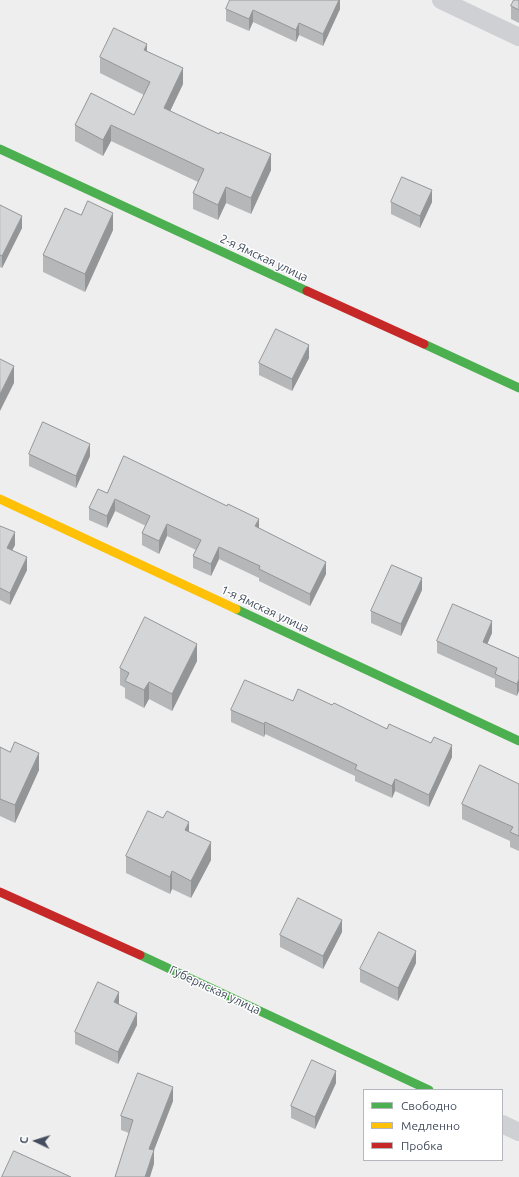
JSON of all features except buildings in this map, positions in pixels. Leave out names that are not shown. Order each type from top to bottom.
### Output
[{"type":"street","points":[[441,0],[519,37]]},
{"type":"street","name":"2-я Ямская улица","points":[[0,149],[519,388]]},
{"type":"street","name":"1-я Ямская улица","points":[[0,499],[519,741]]},
{"type":"street","name":"Губернская улица","points":[[0,892],[210,987],[426,1089]]},
{"type":"street","points":[[503,1124],[519,1132]]},
{"type":"traffic: fast","points":[[0,149],[307,291]]},
{"type":"traffic: fast","points":[[424,344],[519,388]]},
{"type":"traffic: fast","points":[[236,609],[519,741]]},
{"type":"traffic: fast","points":[[140,955],[427,1089]]},
{"type":"traffic: slow","points":[[0,499],[236,609]]},
{"type":"traffic: jam","points":[[307,291],[424,344]]},
{"type":"traffic: jam","points":[[0,892],[140,955]]}]
